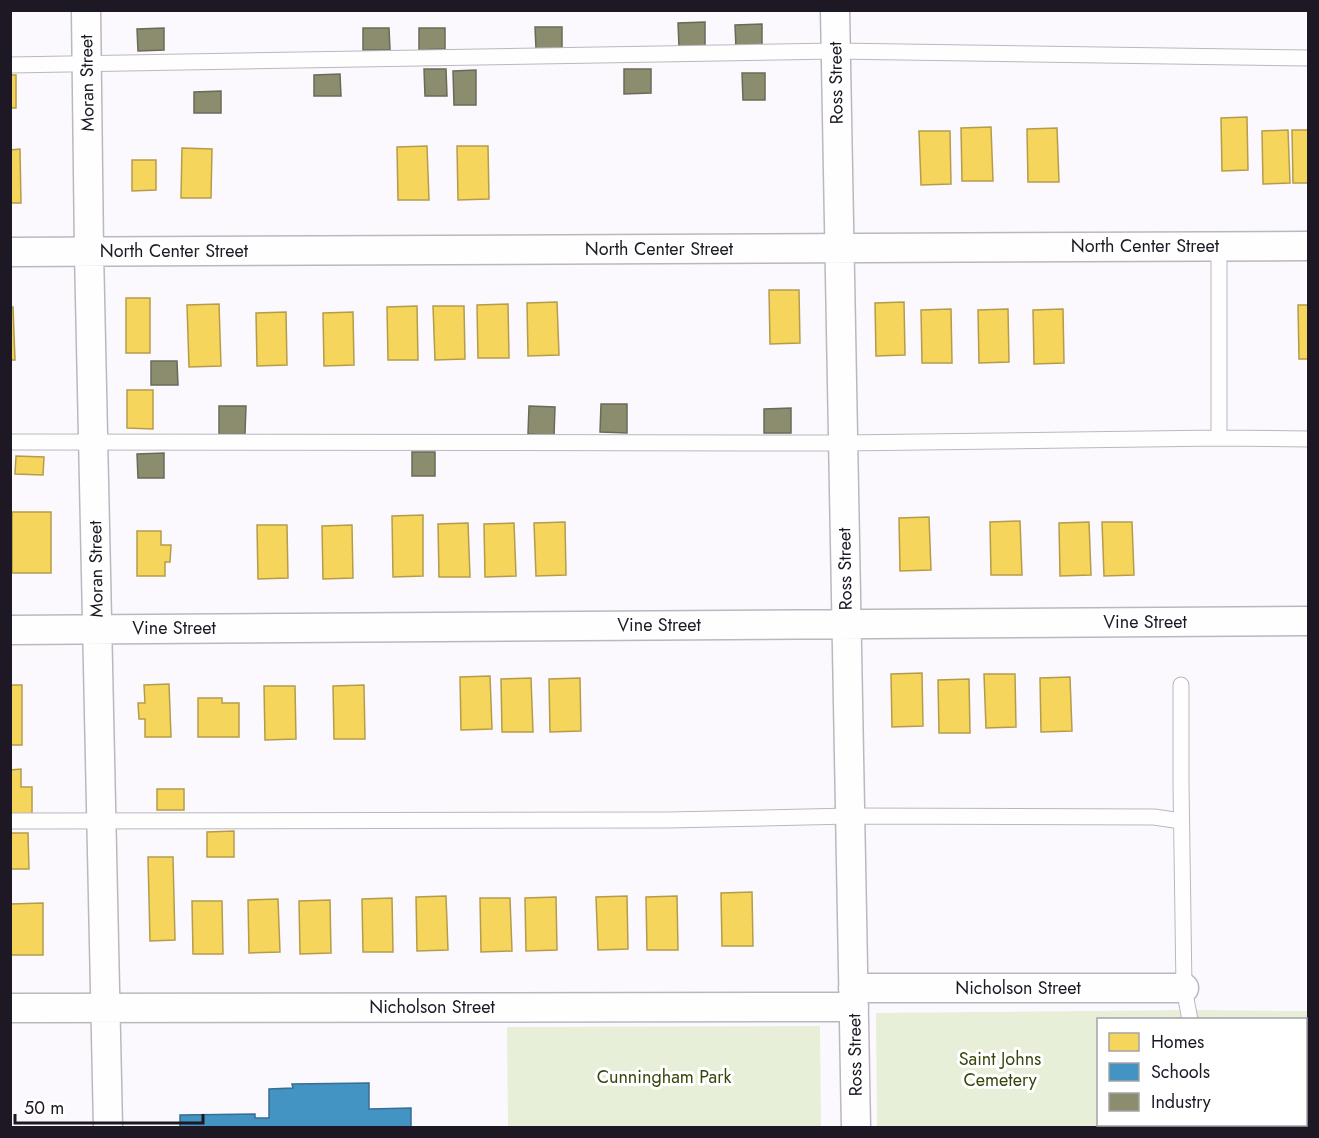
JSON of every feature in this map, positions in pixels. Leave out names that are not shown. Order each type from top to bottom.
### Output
[{"type":"street","name":"Moran Street","points":[[86,10],[108,1128]]},
{"type":"street","name":"Ross Street","points":[[835,10],[856,1128]]},
{"type":"street","name":"North Center Street","points":[[10,252],[1308,246]]},
{"type":"street","name":"Vine Street","points":[[10,630],[1308,621]]},
{"type":"street","name":"Nicholson Street","points":[[10,1008],[853,997],[1184,988]]},
{"type":"lane","points":[[10,66],[836,51],[1308,58]]},
{"type":"lane","points":[[1219,246],[1219,438]]},
{"type":"lane","points":[[10,442],[843,443],[1308,439]]},
{"type":"lane","points":[[1181,685],[1184,988],[1190,1018]]},
{"type":"lane","points":[[10,821],[668,820],[850,816],[1154,817],[1181,821]]},
{"type":"green space","name":"Saint Johns Cemetery","points":[[1308,1011],[1308,1127],[877,1127],[876,1013]]},
{"type":"green space","name":"Cunningham Park","points":[[820,1026],[821,1127],[508,1127],[507,1027]]},
{"type":"building: Homes","points":[[10,75],[16,75],[16,108],[10,108]]},
{"type":"building: Homes","points":[[1247,117],[1248,170],[1222,171],[1221,118]]},
{"type":"building: Homes","points":[[991,127],[993,181],[962,181],[961,128]]},
{"type":"building: Homes","points":[[1057,128],[1059,182],[1028,182],[1027,129]]},
{"type":"building: Homes","points":[[1288,130],[1290,183],[1263,184],[1262,131]]},
{"type":"building: Homes","points":[[1292,130],[1308,130],[1308,183],[1293,183]]},
{"type":"building: Homes","points":[[919,131],[950,131],[951,184],[921,185]]},
{"type":"building: Homes","points":[[427,146],[429,200],[398,200],[397,147]]},
{"type":"building: Homes","points":[[457,146],[488,146],[489,199],[458,200]]},
{"type":"building: Homes","points":[[182,148],[212,149],[211,198],[181,198]]},
{"type":"building: Homes","points":[[20,149],[21,203],[10,203],[10,150]]},
{"type":"building: Homes","points":[[132,160],[156,160],[156,190],[132,191]]},
{"type":"building: Homes","points":[[769,290],[799,290],[800,343],[770,344]]},
{"type":"building: Homes","points":[[126,298],[150,298],[150,353],[126,353]]},
{"type":"building: Homes","points":[[557,302],[559,355],[528,356],[527,303]]},
{"type":"building: Homes","points":[[904,302],[905,355],[876,356],[875,303]]},
{"type":"building: Homes","points":[[219,304],[221,366],[189,367],[187,305]]},
{"type":"building: Homes","points":[[508,304],[509,358],[478,358],[477,305]]},
{"type":"building: Homes","points":[[1298,305],[1308,305],[1308,359],[1299,359]]},
{"type":"building: Homes","points":[[417,306],[418,360],[388,360],[387,307]]},
{"type":"building: Homes","points":[[433,306],[464,306],[465,359],[435,360]]},
{"type":"building: Homes","points":[[10,307],[13,307],[15,360],[10,360]]},
{"type":"building: Homes","points":[[951,309],[952,363],[922,363],[921,310]]},
{"type":"building: Homes","points":[[1008,309],[1009,362],[979,363],[978,310]]},
{"type":"building: Homes","points":[[1063,309],[1064,363],[1034,364],[1033,310]]},
{"type":"building: Homes","points":[[286,312],[287,365],[257,366],[256,313]]},
{"type":"building: Homes","points":[[353,312],[354,365],[324,366],[323,313]]},
{"type":"building: Homes","points":[[127,390],[153,390],[153,429],[127,428]]},
{"type":"building: Homes","points":[[16,456],[44,457],[43,475],[15,474]]},
{"type":"building: Homes","points":[[12,512],[51,512],[51,573],[12,573]]},
{"type":"building: Homes","points":[[423,515],[423,576],[393,577],[392,516]]},
{"type":"building: Homes","points":[[929,517],[931,570],[900,571],[899,518]]},
{"type":"building: Homes","points":[[1020,521],[1022,575],[991,575],[990,522]]},
{"type":"building: Homes","points":[[565,522],[566,575],[536,576],[534,523]]},
{"type":"building: Homes","points":[[1089,522],[1091,575],[1060,576],[1059,523]]},
{"type":"building: Homes","points":[[1102,522],[1132,522],[1134,575],[1104,576]]},
{"type":"building: Homes","points":[[468,523],[470,577],[439,577],[438,524]]},
{"type":"building: Homes","points":[[514,523],[516,576],[485,577],[484,524]]},
{"type":"building: Homes","points":[[257,525],[287,525],[288,578],[258,579]]},
{"type":"building: Homes","points":[[352,525],[353,578],[323,579],[322,526]]},
{"type":"building: Homes","points":[[137,531],[161,531],[161,545],[171,545],[170,562],[165,562],[165,576],[137,576]]},
{"type":"building: Homes","points":[[922,673],[923,726],[892,727],[891,674]]},
{"type":"building: Homes","points":[[984,674],[1015,674],[1016,727],[986,728]]},
{"type":"building: Homes","points":[[490,676],[492,729],[461,730],[460,677]]},
{"type":"building: Homes","points":[[1070,677],[1072,731],[1041,732],[1040,678]]},
{"type":"building: Homes","points":[[531,678],[533,732],[502,732],[501,679]]},
{"type":"building: Homes","points":[[580,678],[581,731],[550,732],[549,679]]},
{"type":"building: Homes","points":[[969,679],[970,733],[939,733],[938,680]]},
{"type":"building: Homes","points":[[169,684],[171,737],[145,737],[145,719],[139,719],[138,703],[145,703],[144,685]]},
{"type":"building: Homes","points":[[10,685],[22,685],[22,745],[10,745]]},
{"type":"building: Homes","points":[[364,685],[365,739],[334,739],[333,686]]},
{"type":"building: Homes","points":[[264,686],[295,686],[296,739],[265,740]]},
{"type":"building: Homes","points":[[198,698],[222,698],[222,703],[239,703],[239,737],[198,737]]},
{"type":"building: Homes","points":[[21,769],[21,787],[32,787],[32,814],[10,815],[10,770]]},
{"type":"building: Homes","points":[[157,789],[184,789],[184,810],[157,810]]},
{"type":"building: Homes","points":[[234,831],[234,857],[207,857],[207,832]]},
{"type":"building: Homes","points":[[10,833],[28,833],[29,869],[10,869]]},
{"type":"building: Homes","points":[[148,857],[173,857],[175,940],[150,941]]},
{"type":"building: Homes","points":[[752,892],[753,946],[722,946],[721,893]]},
{"type":"building: Homes","points":[[446,896],[448,950],[417,951],[416,897]]},
{"type":"building: Homes","points":[[627,896],[628,949],[598,950],[596,897]]},
{"type":"building: Homes","points":[[677,896],[678,950],[647,950],[646,897]]},
{"type":"building: Homes","points":[[556,897],[557,950],[526,951],[525,898]]},
{"type":"building: Homes","points":[[392,898],[393,952],[363,952],[362,899]]},
{"type":"building: Homes","points":[[480,898],[510,898],[512,951],[481,952]]},
{"type":"building: Homes","points":[[278,899],[280,952],[249,953],[248,900]]},
{"type":"building: Homes","points":[[330,900],[331,953],[300,954],[299,901]]},
{"type":"building: Homes","points":[[192,901],[222,901],[223,954],[193,954]]},
{"type":"building: Homes","points":[[43,903],[43,955],[10,955],[10,904]]},
{"type":"building: Schools","points":[[369,1083],[369,1109],[411,1108],[411,1128],[180,1128],[180,1115],[255,1114],[255,1118],[269,1118],[269,1089],[293,1088],[292,1084]]},
{"type":"building: Industry","points":[[705,22],[705,47],[679,47],[678,23]]},
{"type":"building: Industry","points":[[762,24],[762,49],[736,49],[735,25]]},
{"type":"building: Industry","points":[[535,27],[562,27],[562,49],[536,49]]},
{"type":"building: Industry","points":[[164,28],[164,50],[138,51],[137,29]]},
{"type":"building: Industry","points":[[363,28],[389,28],[390,50],[363,50]]},
{"type":"building: Industry","points":[[419,28],[445,28],[445,49],[419,50]]},
{"type":"building: Industry","points":[[424,69],[446,69],[447,96],[425,96]]},
{"type":"building: Industry","points":[[624,69],[651,69],[651,93],[624,94]]},
{"type":"building: Industry","points":[[476,70],[476,105],[454,105],[453,71]]},
{"type":"building: Industry","points":[[742,73],[765,73],[765,100],[743,100]]},
{"type":"building: Industry","points":[[340,74],[341,96],[314,96],[314,75]]},
{"type":"building: Industry","points":[[221,91],[221,113],[194,113],[194,92]]},
{"type":"building: Industry","points":[[151,361],[177,361],[178,385],[151,385]]},
{"type":"building: Industry","points":[[601,404],[627,404],[627,433],[600,432]]},
{"type":"building: Industry","points":[[219,406],[246,406],[245,434],[219,434]]},
{"type":"building: Industry","points":[[529,406],[555,407],[554,436],[528,434]]},
{"type":"building: Industry","points":[[791,408],[791,433],[764,433],[764,409]]},
{"type":"building: Industry","points":[[412,452],[435,452],[435,476],[412,476]]},
{"type":"building: Industry","points":[[164,453],[164,478],[138,478],[137,454]]}]
